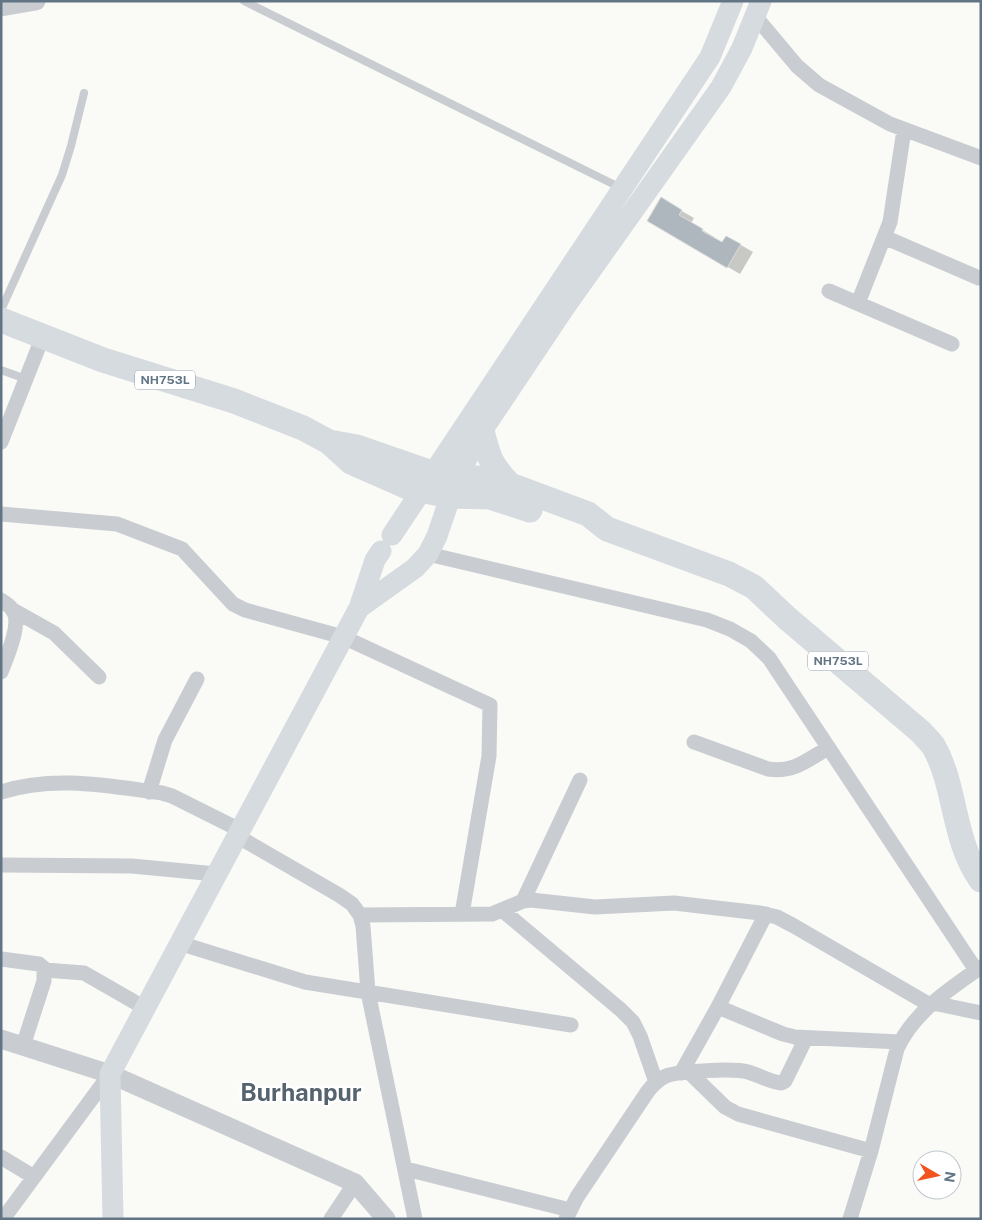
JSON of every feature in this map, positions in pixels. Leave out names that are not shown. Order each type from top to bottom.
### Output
[{"type":"highway","name":"NH753L","points":[[1,320],[103,360],[234,401],[303,428],[329,442],[351,462],[410,488],[427,482],[453,487],[490,497],[580,528],[607,529]]},
{"type":"highway","points":[[482,431],[488,454],[495,469],[512,486]]},
{"type":"highway","name":"NH753L","points":[[453,487],[494,479],[588,514],[607,529],[729,574],[754,587],[921,732],[933,746],[945,773],[963,846],[970,863],[981,880]]},
{"type":"main road","points":[[359,608],[415,568],[428,554],[437,536],[453,487],[482,431],[565,307],[631,195],[710,57],[733,1]]},
{"type":"main road","points":[[113,1219],[110,1074],[359,608],[375,560],[427,482],[631,195],[721,87],[742,48],[758,9]]},
{"type":"street","points":[[1,7],[36,1]]},
{"type":"street","points":[[758,9],[797,66],[819,85],[876,118],[980,157]]},
{"type":"street","points":[[858,303],[892,214],[904,130]]},
{"type":"street","points":[[884,238],[978,278]]},
{"type":"street","points":[[829,291],[952,344]]},
{"type":"street","points":[[1,442],[43,336]]},
{"type":"street","points":[[1,514],[117,524],[182,549],[233,604],[245,610],[343,637],[490,705],[489,756],[462,914]]},
{"type":"street","points":[[428,554],[707,620],[730,629],[751,641],[769,658],[978,968],[931,1004],[910,1025],[900,1042],[871,1151],[850,1219]]},
{"type":"street","points":[[1,672],[16,625],[16,616],[7,605]]},
{"type":"street","points":[[7,605],[54,632],[99,676]]},
{"type":"street","points":[[149,792],[165,740],[198,678]]},
{"type":"street","points":[[694,742],[768,769],[778,770],[789,770],[828,748]]},
{"type":"street","points":[[523,901],[580,780]]},
{"type":"street","points":[[1,792],[31,785],[66,782],[172,796],[238,833],[352,904],[360,915],[363,926],[368,992],[415,1219]]},
{"type":"street","points":[[1,865],[132,866],[216,874]]},
{"type":"street","points":[[360,915],[492,914],[523,901],[532,900],[595,907],[674,903],[766,914],[777,917],[794,926],[931,1004],[981,1013]]},
{"type":"street","points":[[502,910],[633,1022],[640,1036],[656,1082]]},
{"type":"street","points":[[685,1073],[766,914]]},
{"type":"street","points":[[179,944],[296,980],[571,1025]]},
{"type":"street","points":[[1,959],[39,964],[45,970],[84,973],[145,1008]]},
{"type":"street","points":[[23,1046],[44,981],[45,970]]},
{"type":"street","points":[[718,1007],[783,1034],[806,1038],[900,1042]]},
{"type":"street","points":[[406,1169],[568,1214],[577,1196],[656,1082],[665,1076],[685,1073],[741,1070],[781,1083],[785,1081],[806,1038]]},
{"type":"street","points":[[1,1039],[110,1074],[355,1183],[386,1219]]},
{"type":"street","points":[[685,1073],[725,1107],[738,1114],[871,1151]]},
{"type":"street","points":[[3,1219],[110,1074]]},
{"type":"street","points":[[1,1157],[34,1176]]},
{"type":"street","points":[[330,1219],[355,1183]]},
{"type":"lane","points":[[244,1],[631,195]]},
{"type":"lane","points":[[1,310],[62,176],[84,93]]},
{"type":"lane","points":[[1,370],[26,380]]},
{"type":"building","points":[[661,197],[682,210],[679,215],[703,229],[702,231],[722,242],[726,236],[741,244],[727,268],[647,221]]},
{"type":"district","name":"Burhanpur","points":[[301,1093]]}]
